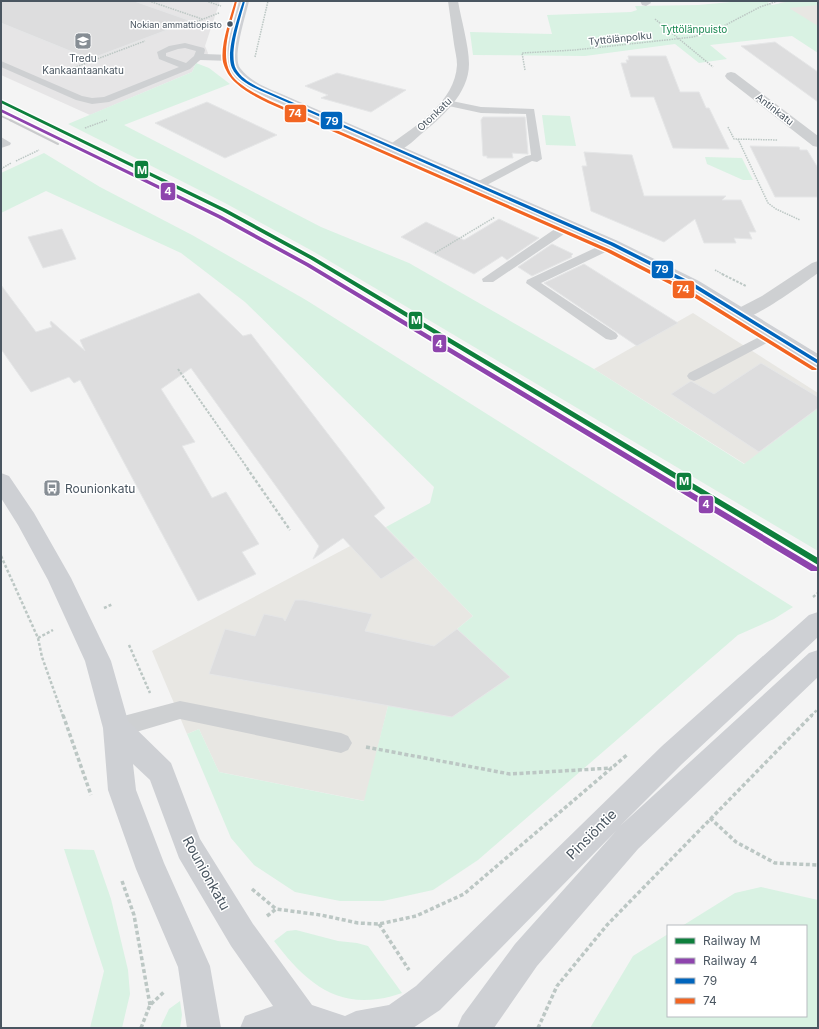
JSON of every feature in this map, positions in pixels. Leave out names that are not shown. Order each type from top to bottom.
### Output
[{"type":"main road","points":[[244,1],[231,58],[236,72],[256,86],[612,244],[693,285],[817,362]]},
{"type":"main road","points":[[1,481],[26,519],[79,618],[98,661],[116,728],[122,790],[151,869],[194,966],[204,1028]]},
{"type":"main road","name":"Pinsiöntie","points":[[356,1028],[395,1020],[428,998],[815,610]]},
{"type":"main road","points":[[474,1028],[526,955],[628,839],[818,661]]},
{"type":"main road","name":"Rounionkatu","points":[[116,728],[161,772],[189,848],[242,935],[302,1019]]},
{"type":"main road","points":[[257,1028],[270,1022],[302,1019],[322,1023],[334,1028]]},
{"type":"street","name":"Otonkatu","points":[[394,148],[438,113],[455,94],[464,74],[453,1]]},
{"type":"street","name":"Antinkatu","points":[[731,76],[818,143]]},
{"type":"street","points":[[741,314],[768,300],[818,266]]},
{"type":"lane","points":[[187,67],[162,57],[161,52],[179,45],[188,45],[198,53],[231,58]]},
{"type":"lane","points":[[1,64],[79,98],[106,100],[187,67],[198,53]]},
{"type":"lane","points":[[446,103],[481,110],[531,112],[537,159],[530,158],[479,185]]},
{"type":"lane","points":[[1,140],[6,143],[1,145]]},
{"type":"lane","points":[[488,279],[570,225]]},
{"type":"lane","points":[[611,336],[532,283],[612,244]]},
{"type":"lane","points":[[694,376],[773,334]]},
{"type":"lane","points":[[116,728],[180,710],[341,742]]},
{"type":"path","points":[[149,1],[202,19]]},
{"type":"path","points":[[206,1],[221,6],[222,1]]},
{"type":"path","points":[[255,58],[268,1]]},
{"type":"path","name":"Tyttölänpolku","points":[[525,70],[522,53],[575,50],[693,37],[716,30],[760,7],[778,1]]},
{"type":"path","points":[[184,26],[219,13],[207,43],[198,53]]},
{"type":"path","points":[[653,18],[680,39],[715,70],[731,76]]},
{"type":"path","points":[[40,80],[149,40]]},
{"type":"path","points":[[728,127],[734,139],[782,140]]},
{"type":"path","points":[[738,139],[768,203],[776,209],[800,220]]},
{"type":"path","points":[[1,169],[40,150]]},
{"type":"path","points":[[434,253],[498,215]]},
{"type":"path","points":[[178,369],[290,530]]},
{"type":"path","points":[[1,556],[38,638],[42,657],[92,797]]},
{"type":"path","points":[[815,610],[818,593]]},
{"type":"path","points":[[538,1028],[557,986],[602,931],[782,744],[818,709]]},
{"type":"path","points":[[341,742],[510,774],[612,768]]},
{"type":"path","points":[[242,935],[276,909],[321,915],[358,923],[379,924],[416,916],[464,894],[630,752]]},
{"type":"path","points":[[710,818],[736,842],[776,863],[818,865]]},
{"type":"path","points":[[121,878],[134,915],[150,1005]]},
{"type":"path","points":[[141,1028],[150,1005],[194,966]]},
{"type":"shaded area","points":[[1,1],[220,1],[205,46],[208,53],[207,56],[196,63],[192,72],[90,115],[1,75]]},
{"type":"shaded area","points":[[791,1],[818,1],[818,33],[779,3]]},
{"type":"shaded area","points":[[693,313],[818,393],[818,408],[745,464],[594,369]]},
{"type":"shaded area","points":[[386,527],[473,616],[457,629],[388,706],[365,801],[219,772],[199,729],[187,734],[152,651]]},
{"type":"green space","name":"Tyttölänpuisto","points":[[742,1],[766,1],[772,5],[791,1],[818,1],[818,5],[789,8],[818,26],[818,53],[792,36],[710,45],[727,59],[699,63],[675,44],[585,56],[473,55],[470,32],[552,34],[547,15],[631,12],[637,10],[635,6],[698,5]]},
{"type":"green space","points":[[196,63],[209,68],[230,84],[124,125],[321,227],[409,263],[594,369],[744,464],[818,408],[818,551],[316,253],[225,203],[68,124],[192,72]]},
{"type":"green space","points":[[542,115],[570,116],[576,146],[546,145]]},
{"type":"green space","points":[[44,153],[100,187],[192,235],[306,300],[793,607],[774,619],[738,635],[478,860],[433,890],[383,901],[340,901],[295,892],[254,865],[231,838],[187,734],[199,729],[219,772],[364,801],[388,706],[509,677],[457,629],[473,616],[386,527],[430,503],[434,487],[245,302],[181,253],[46,191],[1,213],[1,173]]},
{"type":"green space","points":[[705,157],[742,158],[753,180],[743,180],[707,164]]},
{"type":"green space","points":[[64,849],[94,850],[111,899],[128,970],[130,994],[122,1028],[90,1028],[104,971]]},
{"type":"green space","points":[[761,887],[818,900],[818,1028],[590,1028],[633,956],[667,935],[667,1017],[807,1017],[807,925],[684,925],[735,893]]},
{"type":"green space","points":[[296,930],[338,941],[368,946],[402,993],[381,999],[361,1000],[345,998],[318,986],[295,966],[274,941],[287,931]]},
{"type":"green space","points":[[180,1001],[182,1015],[180,1028],[160,1028],[169,1009]]},
{"type":"building","points":[[1,1],[134,1],[191,21],[90,59],[1,23]]},
{"type":"building","points":[[775,42],[818,72],[818,102],[741,46]]},
{"type":"building","points":[[628,56],[666,56],[680,92],[699,92],[706,108],[709,108],[729,149],[673,148],[654,97],[631,97],[621,63],[627,63],[626,60],[629,60]]},
{"type":"building","points":[[337,73],[406,90],[371,112],[321,98],[328,95],[305,86]]},
{"type":"building","points":[[207,102],[277,135],[225,158],[155,123]]},
{"type":"building","points":[[483,117],[525,117],[528,154],[512,153],[513,158],[487,158],[487,156],[483,156],[481,120]]},
{"type":"building","points":[[750,146],[799,147],[800,150],[807,150],[818,168],[818,197],[775,197]]},
{"type":"building","points":[[584,152],[632,155],[644,196],[726,196],[722,200],[741,200],[756,232],[749,232],[752,239],[734,238],[736,243],[704,243],[695,219],[664,242],[591,211],[582,166],[587,166]]},
{"type":"building","points":[[499,219],[539,238],[507,260],[502,256],[474,274],[401,237],[426,222],[464,240]]},
{"type":"building","points":[[62,229],[76,259],[43,268],[28,237]]},
{"type":"building","points":[[552,244],[573,254],[571,256],[572,257],[532,276],[518,267]]},
{"type":"building","points":[[584,264],[678,323],[637,346],[544,283]]},
{"type":"building","points":[[1,285],[36,332],[52,327],[50,323],[51,321],[85,351],[80,340],[199,293],[243,336],[251,334],[385,508],[374,516],[415,558],[381,579],[343,538],[313,559],[319,546],[191,368],[161,389],[195,442],[182,446],[212,498],[226,492],[259,544],[242,552],[256,574],[198,601],[80,380],[74,383],[69,377],[31,392],[1,349]]},
{"type":"building","points":[[761,363],[818,397],[818,408],[759,452],[671,394],[691,381],[714,394]]},
{"type":"building","points":[[295,600],[303,600],[372,614],[365,631],[434,646],[457,629],[510,677],[452,717],[209,674],[225,629],[255,636],[264,614],[283,618],[285,621]]},
{"type":"railway","points":[[1,116],[12,121]]},
{"type":"railway","points":[[12,121],[58,144]]},
{"type":"rail line","name":"M","points":[[1,101],[224,210],[312,258],[818,562]]},
{"type":"rail line","name":"4","points":[[1,110],[220,217],[308,265],[814,569]]},
{"type":"transit line","name":"74","points":[[236,1],[227,36],[225,62],[228,73],[236,82],[250,92],[269,102],[609,251],[689,292],[814,369]]},
{"type":"transit line","name":"79","points":[[244,1],[233,45],[232,62],[237,73],[246,81],[268,93],[612,244],[693,285],[818,362]]},
{"type":"place","name":"Nokian ammattiopisto","points":[[230,24]]},
{"type":"place","name":"Tredu Kankaantaankatu","points":[[83,41]]},
{"type":"place","name":"Rounionkatu","points":[[52,488]]}]
